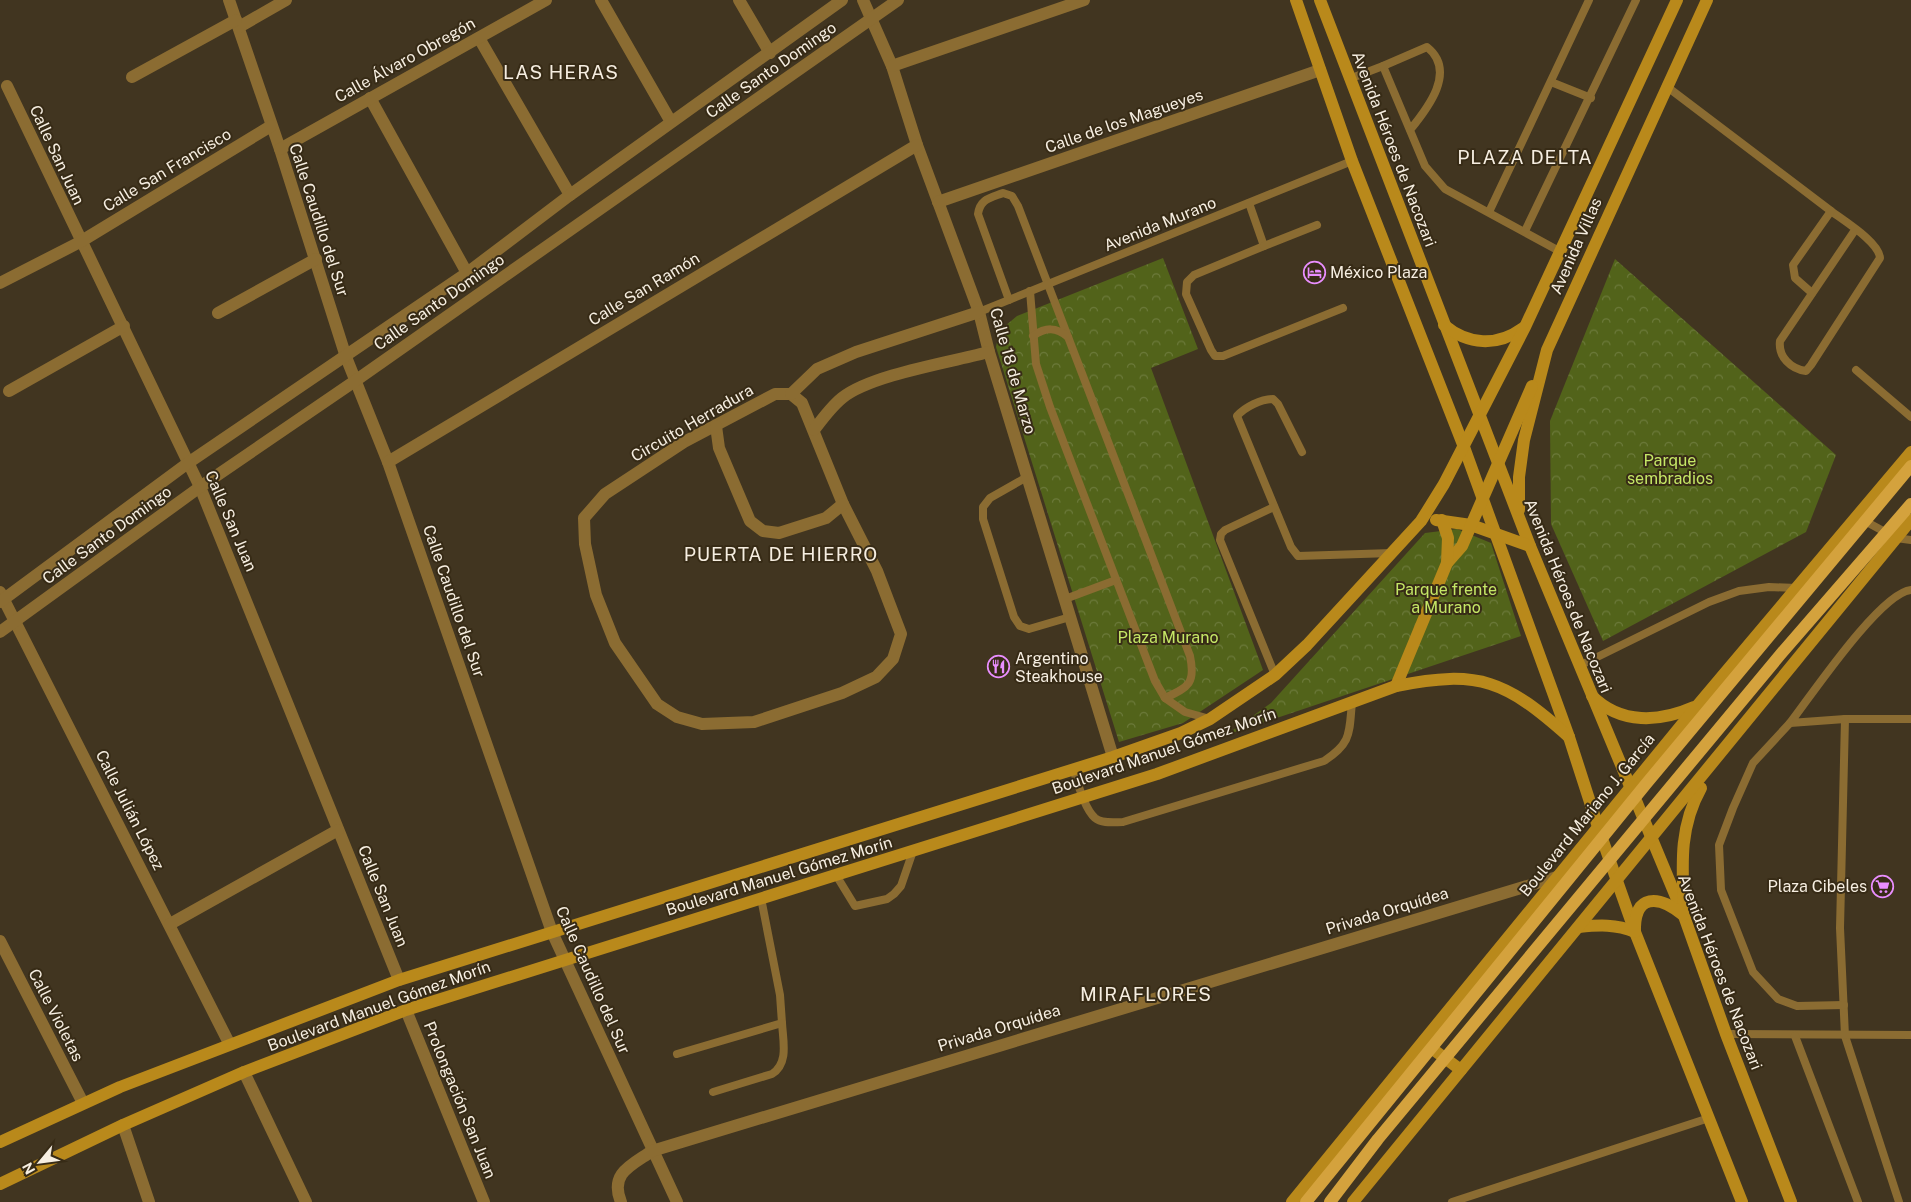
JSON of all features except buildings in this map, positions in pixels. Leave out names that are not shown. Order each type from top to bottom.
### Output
[{"type":"main road","points":[[1296,0],[1352,162],[1464,447],[1569,737],[1635,932],[1742,1202]]},
{"type":"main road","name":"Avenida Héroes de Nacozari","points":[[1320,0],[1530,546],[1684,916],[1726,1034],[1791,1202]]},
{"type":"main road","name":"Avenida Villas","points":[[1464,447],[1561,252],[1677,0]]},
{"type":"main road","name":"Avenida Villas","points":[[1519,517],[1519,478],[1524,440],[1547,350],[1706,0]]},
{"type":"main road","points":[[1444,325],[1465,339],[1490,342],[1515,334],[1525,327]]},
{"type":"main road","points":[[1396,686],[1447,563],[1462,546],[1547,350]]},
{"type":"main road","name":"Boulevard Manuel Gómez Morín","points":[[0,1142],[83,1103],[229,1043],[399,980],[1114,757],[1181,733],[1210,719],[1275,675],[1307,645],[1394,552],[1421,520],[1464,447]]},
{"type":"main road","name":"Boulevard Mariano J. García","points":[[1292,1202],[1697,706],[1911,452]]},
{"type":"main road","points":[[1306,1202],[1628,806],[1911,466]]},
{"type":"main road","points":[[1330,1202],[1384,1131],[1780,655],[1911,504]]},
{"type":"main road","points":[[1421,520],[1442,520],[1471,525],[1530,546]]},
{"type":"main road","points":[[1442,520],[1448,538],[1447,563]]},
{"type":"main road","points":[[1353,1202],[1911,520]]},
{"type":"main road","name":"Boulevard Manuel Gómez Morín","points":[[0,1184],[123,1125],[244,1072],[406,1010],[1157,774],[1396,686],[1436,679],[1462,678],[1487,682],[1511,691],[1569,737]]},
{"type":"main road","points":[[1591,694],[1599,703],[1622,714],[1647,719],[1673,716],[1697,706]]},
{"type":"main road","points":[[1684,916],[1683,839],[1690,807],[1717,758]]},
{"type":"main road","points":[[1635,932],[1635,916],[1638,909],[1652,901],[1662,901],[1671,905],[1684,916]]},
{"type":"main road","points":[[1579,928],[1602,925],[1624,927],[1635,932]]},
{"type":"main road","points":[[1422,1042],[1461,1070]]},
{"type":"street","name":"Calle Caudillo del Sur","points":[[229,0],[280,149],[346,357],[388,462],[552,932],[677,1202]]},
{"type":"street","points":[[132,77],[286,0]]},
{"type":"street","name":"Calle Álvaro Obregón","points":[[280,149],[546,0]]},
{"type":"street","points":[[601,0],[671,122]]},
{"type":"street","points":[[739,0],[770,54]]},
{"type":"street","name":"Calle Santo Domingo","points":[[1,598],[188,463],[467,273],[570,195],[770,54],[842,0]]},
{"type":"street","name":"Calle 18 de Marzo","points":[[864,0],[870,20],[892,66],[938,202],[979,312],[989,352],[1114,757]]},
{"type":"street","name":"Calle Santo Domingo","points":[[0,632],[16,623],[200,487],[355,381],[898,0]]},
{"type":"street","points":[[892,66],[1084,0]]},
{"type":"street","points":[[479,38],[570,195]]},
{"type":"street","name":"Calle de los Magueyes","points":[[938,202],[1320,70]]},
{"type":"street","name":"Calle San Juan","points":[[7,86],[80,242],[124,326],[200,487],[399,980]]},
{"type":"street","points":[[370,98],[467,273]]},
{"type":"street","name":"Calle San Francisco","points":[[0,283],[80,242],[271,126]]},
{"type":"street","name":"Calle San Ramón","points":[[388,462],[918,145]]},
{"type":"street","points":[[218,313],[316,260]]},
{"type":"street","points":[[791,394],[816,369],[848,355],[979,312]]},
{"type":"street","points":[[9,391],[124,326]]},
{"type":"street","points":[[814,430],[827,412],[843,397],[868,383],[989,352]]},
{"type":"street","name":"Circuito Herradura","points":[[775,394],[791,394],[802,403],[843,504],[877,571],[901,634],[893,658],[876,677],[842,693],[754,722],[702,724],[677,718],[657,704],[615,643],[596,595],[585,544],[584,518],[605,494],[684,442],[775,394]]},
{"type":"street","points":[[716,426],[719,448],[750,521],[763,532],[779,533],[826,518],[843,504]]},
{"type":"street","name":"Calle Julián López","points":[[1,598],[16,623],[229,1043]]},
{"type":"street","points":[[170,924],[338,830]]},
{"type":"street","name":"Privada Orquídea","points":[[621,1202],[617,1193],[617,1182],[621,1173],[652,1151],[1557,877]]},
{"type":"street","name":"Calle Violetas","points":[[0,941],[83,1103]]},
{"type":"street","name":"Prolongación San Juan","points":[[406,1010],[484,1202]]},
{"type":"street","points":[[244,1072],[306,1202]]},
{"type":"street","points":[[123,1125],[149,1202]]},
{"type":"lane","points":[[1489,212],[1588,0]]},
{"type":"lane","points":[[1526,231],[1591,98],[1636,0]]},
{"type":"lane","points":[[1350,79],[1427,47],[1435,53],[1441,66],[1437,89],[1432,104],[1410,130]]},
{"type":"lane","points":[[1383,66],[1425,166],[1445,189],[1526,231],[1561,252]]},
{"type":"lane","points":[[1551,82],[1591,98]]},
{"type":"lane","points":[[1666,86],[1831,211],[1855,230],[1875,246],[1879,251],[1880,258],[1806,372],[1799,370],[1783,358],[1779,350],[1780,341],[1855,230]]},
{"type":"lane","name":"Avenida Murano","points":[[979,312],[1352,162]]},
{"type":"lane","points":[[1009,300],[978,214],[979,205],[985,200],[1003,193],[1012,196],[1050,283],[1068,337],[1190,656],[1194,673],[1186,688],[1165,698]]},
{"type":"lane","points":[[1249,203],[1264,246]]},
{"type":"lane","points":[[1812,293],[1795,278],[1793,265],[1831,211]]},
{"type":"lane","points":[[1317,225],[1194,275],[1187,282],[1186,294],[1215,356],[1223,356],[1343,308]]},
{"type":"lane","points":[[1030,291],[1036,364],[1050,406],[1155,681],[1165,698],[1185,712],[1210,719]]},
{"type":"lane","points":[[1033,336],[1051,328],[1060,330],[1068,337]]},
{"type":"lane","points":[[1856,370],[1911,417]]},
{"type":"lane","points":[[1302,452],[1278,404],[1273,399],[1267,399],[1242,410],[1237,416],[1291,547],[1298,556],[1394,552]]},
{"type":"lane","points":[[1028,477],[990,498],[983,507],[983,519],[1014,617],[1020,626],[1029,629],[1070,617]]},
{"type":"lane","points":[[1274,507],[1225,530],[1221,534],[1220,540],[1275,675]]},
{"type":"lane","points":[[1857,517],[1896,538],[1911,540]]},
{"type":"lane","points":[[1065,599],[1116,580]]},
{"type":"lane","points":[[1579,666],[1739,591],[1797,588]]},
{"type":"lane","points":[[1844,1005],[1797,1006],[1778,999],[1753,972],[1721,890],[1719,845],[1753,763],[1790,723],[1871,618],[1898,594],[1911,590]]},
{"type":"lane","points":[[1073,769],[1082,797],[1095,818],[1107,823],[1123,822],[1324,761],[1337,753],[1348,740],[1352,702]]},
{"type":"lane","points":[[1790,723],[1845,719],[1911,719]]},
{"type":"lane","points":[[1845,719],[1840,928],[1845,1036],[1899,1202]]},
{"type":"lane","points":[[836,875],[855,906],[887,899],[900,886],[913,851]]},
{"type":"lane","points":[[713,1092],[772,1074],[780,1069],[784,1060],[780,995],[761,898]]},
{"type":"lane","points":[[678,1054],[782,1023]]},
{"type":"lane","points":[[1726,1034],[1795,1036],[1911,1035]]},
{"type":"lane","points":[[1795,1036],[1858,1202]]},
{"type":"lane","points":[[1452,1202],[1709,1118]]},
{"type":"green space","name":"Plaza Murano","points":[[1163,258],[1198,349],[1151,368],[1263,670],[1183,723],[1119,742],[996,347],[999,331],[1017,316]]},
{"type":"green space","name":"Parque sembradios","points":[[1615,259],[1836,455],[1806,532],[1603,641],[1551,524],[1550,421]]},
{"type":"green space","name":"Parque frente a Murano","points":[[1457,529],[1491,543],[1521,636],[1226,735],[1271,703],[1425,533]]},
{"type":"place","name":"México Plaza","points":[[1314,272]]},
{"type":"place","name":"Argentino Steakhouse","points":[[999,667]]},
{"type":"place","name":"Plaza Cibeles","points":[[1883,886]]},
{"type":"district","name":"LAS HERAS","points":[[561,72]]},
{"type":"district","name":"PLAZA DELTA","points":[[1525,157]]},
{"type":"district","name":"PUERTA DE HIERRO","points":[[781,554]]},
{"type":"district","name":"MIRAFLORES","points":[[1146,994]]}]
